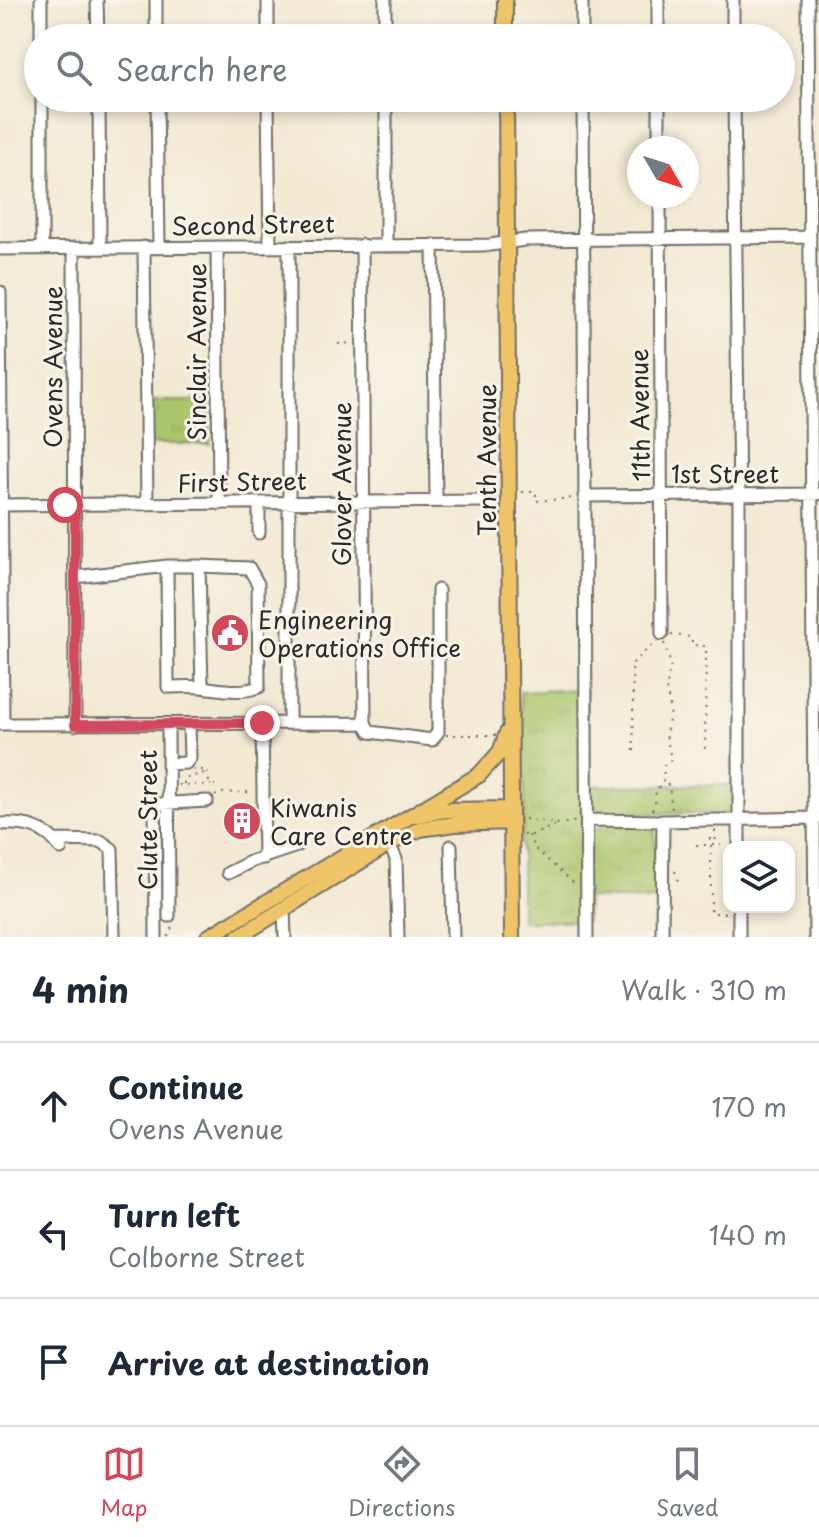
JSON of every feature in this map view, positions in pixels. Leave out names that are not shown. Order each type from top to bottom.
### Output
[{"type":"main road","points":[[505,0],[505,24]]},
{"type":"main road","name":"Tenth Avenue","points":[[506,112],[511,721],[516,817],[512,937]]},
{"type":"main road","points":[[208,937],[479,775],[500,752],[511,721]]},
{"type":"main road","points":[[408,816],[445,810],[516,817]]},
{"type":"main road","points":[[238,937],[389,844],[420,829],[516,817]]},
{"type":"street","points":[[41,0],[41,24]]},
{"type":"street","points":[[97,0],[98,24]]},
{"type":"street","points":[[156,0],[156,24]]},
{"type":"street","points":[[268,0],[268,24]]},
{"type":"street","points":[[385,0],[385,24]]},
{"type":"street","points":[[582,0],[582,24]]},
{"type":"street","points":[[658,0],[658,24]]},
{"type":"street","points":[[733,0],[733,24]]},
{"type":"street","points":[[808,0],[816,494],[815,937]]},
{"type":"street","points":[[42,112],[42,248]]},
{"type":"street","points":[[99,112],[100,248]]},
{"type":"street","points":[[157,112],[159,247]]},
{"type":"street","points":[[268,112],[270,246]]},
{"type":"street","points":[[386,112],[386,245]]},
{"type":"street","points":[[583,112],[587,937]]},
{"type":"street","points":[[659,112],[659,136]]},
{"type":"street","points":[[734,112],[739,841]]},
{"type":"street","name":"11th Avenue","points":[[660,208],[662,634]]},
{"type":"street","name":"Second Street","points":[[0,249],[433,245],[525,240],[810,237]]},
{"type":"street","name":"Glover Avenue","points":[[362,245],[365,723]]},
{"type":"street","points":[[433,245],[436,501]]},
{"type":"street","points":[[289,246],[289,722]]},
{"type":"street","points":[[144,247],[147,504]]},
{"type":"street","name":"Sinclair Avenue","points":[[217,247],[219,504]]},
{"type":"street","name":"Ovens Avenue","points":[[74,248],[75,725]]},
{"type":"street","points":[[0,292],[2,724],[365,723],[370,732],[434,738],[438,732],[438,590]]},
{"type":"street","name":"1st Street","points":[[584,496],[816,494]]},
{"type":"street","name":"First Street","points":[[1,505],[485,501]]},
{"type":"street","points":[[259,503],[259,533]]},
{"type":"street","points":[[75,577],[167,566],[249,568],[258,584],[259,687],[251,690],[214,690],[168,687],[167,566]]},
{"type":"street","points":[[199,566],[202,687]]},
{"type":"street","points":[[262,723],[264,858]]},
{"type":"street","name":"Clute Street","points":[[168,724],[170,922]]},
{"type":"street","points":[[168,764],[186,763],[190,758],[189,724]]},
{"type":"street","points":[[156,937],[155,804],[207,801]]},
{"type":"street","points":[[587,820],[817,818]]},
{"type":"street","points":[[662,937],[663,821]]},
{"type":"street","points":[[0,824],[28,824],[58,845],[101,841],[112,849],[114,937]]},
{"type":"street","points":[[389,844],[396,859],[398,937]]},
{"type":"street","points":[[228,873],[252,861],[297,846]]},
{"type":"street","points":[[451,846],[453,937]]},
{"type":"street","points":[[284,909],[285,937]]},
{"type":"street","points":[[736,913],[739,937]]},
{"type":"path","points":[[338,344],[356,342]]},
{"type":"path","points":[[509,492],[536,492],[536,501],[584,496]]},
{"type":"path","points":[[634,751],[632,664],[662,634]]},
{"type":"path","points":[[662,634],[692,637],[692,645],[706,646],[705,754]]},
{"type":"path","points":[[662,634],[671,665],[666,689],[671,711],[666,734],[671,759],[664,765],[663,784]]},
{"type":"path","points":[[434,738],[497,735]]},
{"type":"path","points":[[185,771],[207,772]]},
{"type":"path","points":[[176,785],[214,785],[207,772]]},
{"type":"path","points":[[184,785],[184,779],[207,772]]},
{"type":"path","points":[[652,814],[656,789],[663,784],[669,785],[672,810]]},
{"type":"path","points":[[207,801],[219,793],[263,792]]},
{"type":"path","points":[[516,817],[559,824]]},
{"type":"path","points":[[524,835],[559,824],[587,820]]},
{"type":"path","points":[[715,830],[716,845]]},
{"type":"path","points":[[529,835],[537,851],[576,885],[586,888]]},
{"type":"path","points":[[709,839],[711,913],[723,912]]},
{"type":"path","points":[[716,839],[721,839]]},
{"type":"path","points":[[696,845],[721,845]]},
{"type":"path","points":[[675,871],[679,884]]},
{"type":"path","points":[[168,937],[170,922]]},
{"type":"green space","points":[[149,401],[210,401],[210,444],[149,444]]},
{"type":"green space","points":[[586,689],[587,786],[739,785],[739,814],[587,813],[591,830],[624,825],[655,830],[657,900],[587,898],[586,921],[521,921],[521,835],[525,804],[520,692]]},
{"type":"place","name":"Engineering Operations Office","points":[[230,633]]},
{"type":"place","name":"Kiwanis Care Centre","points":[[242,821]]},
{"type":"route","points":[[65,505],[75,505],[75,725],[262,723]]}]
